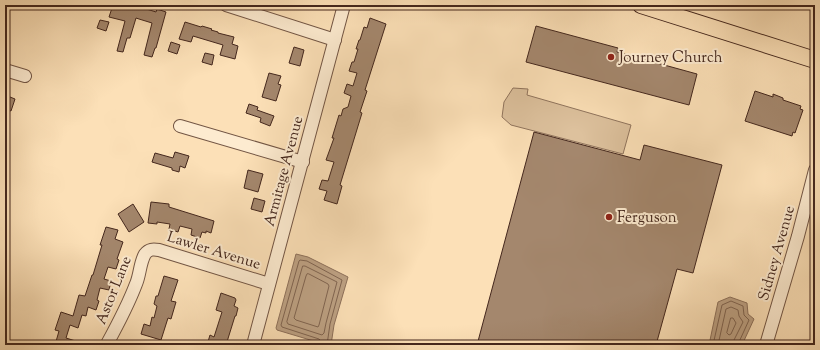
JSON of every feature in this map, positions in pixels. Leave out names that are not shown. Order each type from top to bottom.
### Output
[{"type":"main road","points":[[641,5],[815,60]]},
{"type":"street","points":[[226,5],[335,40]]},
{"type":"street","name":"Armitage Avenue","points":[[253,345],[344,5]]},
{"type":"street","points":[[5,70],[25,76]]},
{"type":"street","points":[[180,126],[303,162]]},
{"type":"street","name":"Sidney Avenue","points":[[766,345],[798,236],[815,170]]},
{"type":"street","name":"Lawler Avenue","points":[[150,250],[159,250],[269,284]]},
{"type":"street","name":"Astor Lane","points":[[107,344],[137,283],[143,258],[150,250]]},
{"type":"shaded area","points":[[513,88],[528,89],[527,95],[631,125],[623,154],[511,125],[502,117],[504,102]]},
{"type":"water","points":[[296,254],[308,257],[348,277],[334,325],[331,345],[317,345],[317,342],[277,330],[276,328]]},
{"type":"water","points":[[730,297],[747,303],[748,314],[754,319],[742,345],[709,345],[718,302]]},
{"type":"building","points":[[113,5],[134,5],[156,12],[157,9],[166,12],[152,57],[144,55],[152,23],[136,18],[130,38],[127,38],[123,52],[117,51],[125,21],[109,17]]},
{"type":"building","points":[[370,18],[386,24],[365,90],[367,91],[360,112],[362,113],[340,185],[342,186],[337,204],[324,200],[327,191],[319,189],[322,180],[328,181],[334,162],[326,160],[334,138],[332,138],[339,115],[341,116],[343,109],[348,107],[351,96],[344,93],[347,84],[353,86],[357,73],[349,71],[352,62],[354,62],[358,49],[356,49],[364,27],[367,28]]},
{"type":"building","points":[[100,20],[109,22],[106,31],[97,28]]},
{"type":"building","points":[[185,22],[212,29],[211,30],[218,33],[234,37],[232,44],[238,46],[235,59],[220,55],[223,45],[193,36],[191,42],[179,39]]},
{"type":"building","points":[[536,26],[618,48],[617,52],[697,74],[689,105],[526,62]]},
{"type":"building","points":[[171,42],[180,45],[177,54],[168,51]]},
{"type":"building","points":[[294,47],[304,50],[300,66],[289,63]]},
{"type":"building","points":[[205,53],[214,55],[212,65],[202,62]]},
{"type":"building","points":[[269,73],[281,76],[278,84],[281,85],[276,101],[262,97]]},
{"type":"building","points":[[755,91],[773,97],[773,94],[783,98],[783,100],[801,106],[800,109],[803,110],[795,133],[793,132],[792,136],[745,121]]},
{"type":"building","points":[[5,95],[15,99],[11,111],[5,109]]},
{"type":"building","points":[[249,104],[258,107],[257,110],[274,116],[270,126],[260,122],[261,118],[246,113]]},
{"type":"building","name":"Ferguson","points":[[534,132],[640,160],[644,145],[722,165],[693,273],[677,269],[656,345],[477,345]]},
{"type":"building","points":[[175,152],[189,156],[185,168],[180,166],[179,172],[172,170],[172,168],[152,162],[155,153],[173,158]]},
{"type":"building","points":[[248,170],[263,174],[258,192],[244,188]]},
{"type":"building","points":[[254,198],[265,201],[262,212],[251,209]]},
{"type":"building","points":[[151,202],[169,204],[169,207],[214,221],[211,233],[206,231],[206,233],[202,232],[200,238],[191,235],[192,229],[180,226],[178,232],[169,229],[170,224],[157,222],[157,224],[148,223]]},
{"type":"building","points":[[133,204],[144,222],[129,232],[118,214]]},
{"type":"building","points":[[106,227],[118,230],[115,239],[123,242],[117,259],[119,260],[116,269],[108,267],[104,279],[111,281],[109,290],[100,288],[97,300],[99,301],[96,310],[88,307],[86,316],[82,315],[78,328],[70,325],[66,338],[82,343],[82,345],[55,345],[59,331],[55,330],[61,312],[73,316],[79,295],[85,296],[93,275]]},
{"type":"building","points":[[164,276],[178,280],[171,301],[176,302],[171,319],[168,318],[161,340],[141,334],[144,324],[150,326],[152,317],[154,318],[157,306],[154,304]]},
{"type":"building","points":[[221,293],[235,298],[236,300],[234,306],[238,308],[236,316],[226,345],[207,345],[210,335],[214,337],[222,312],[216,310]]},
{"type":"place","name":"Journey Church","points":[[611,57]]},
{"type":"place","name":"Ferguson","points":[[609,217]]}]
